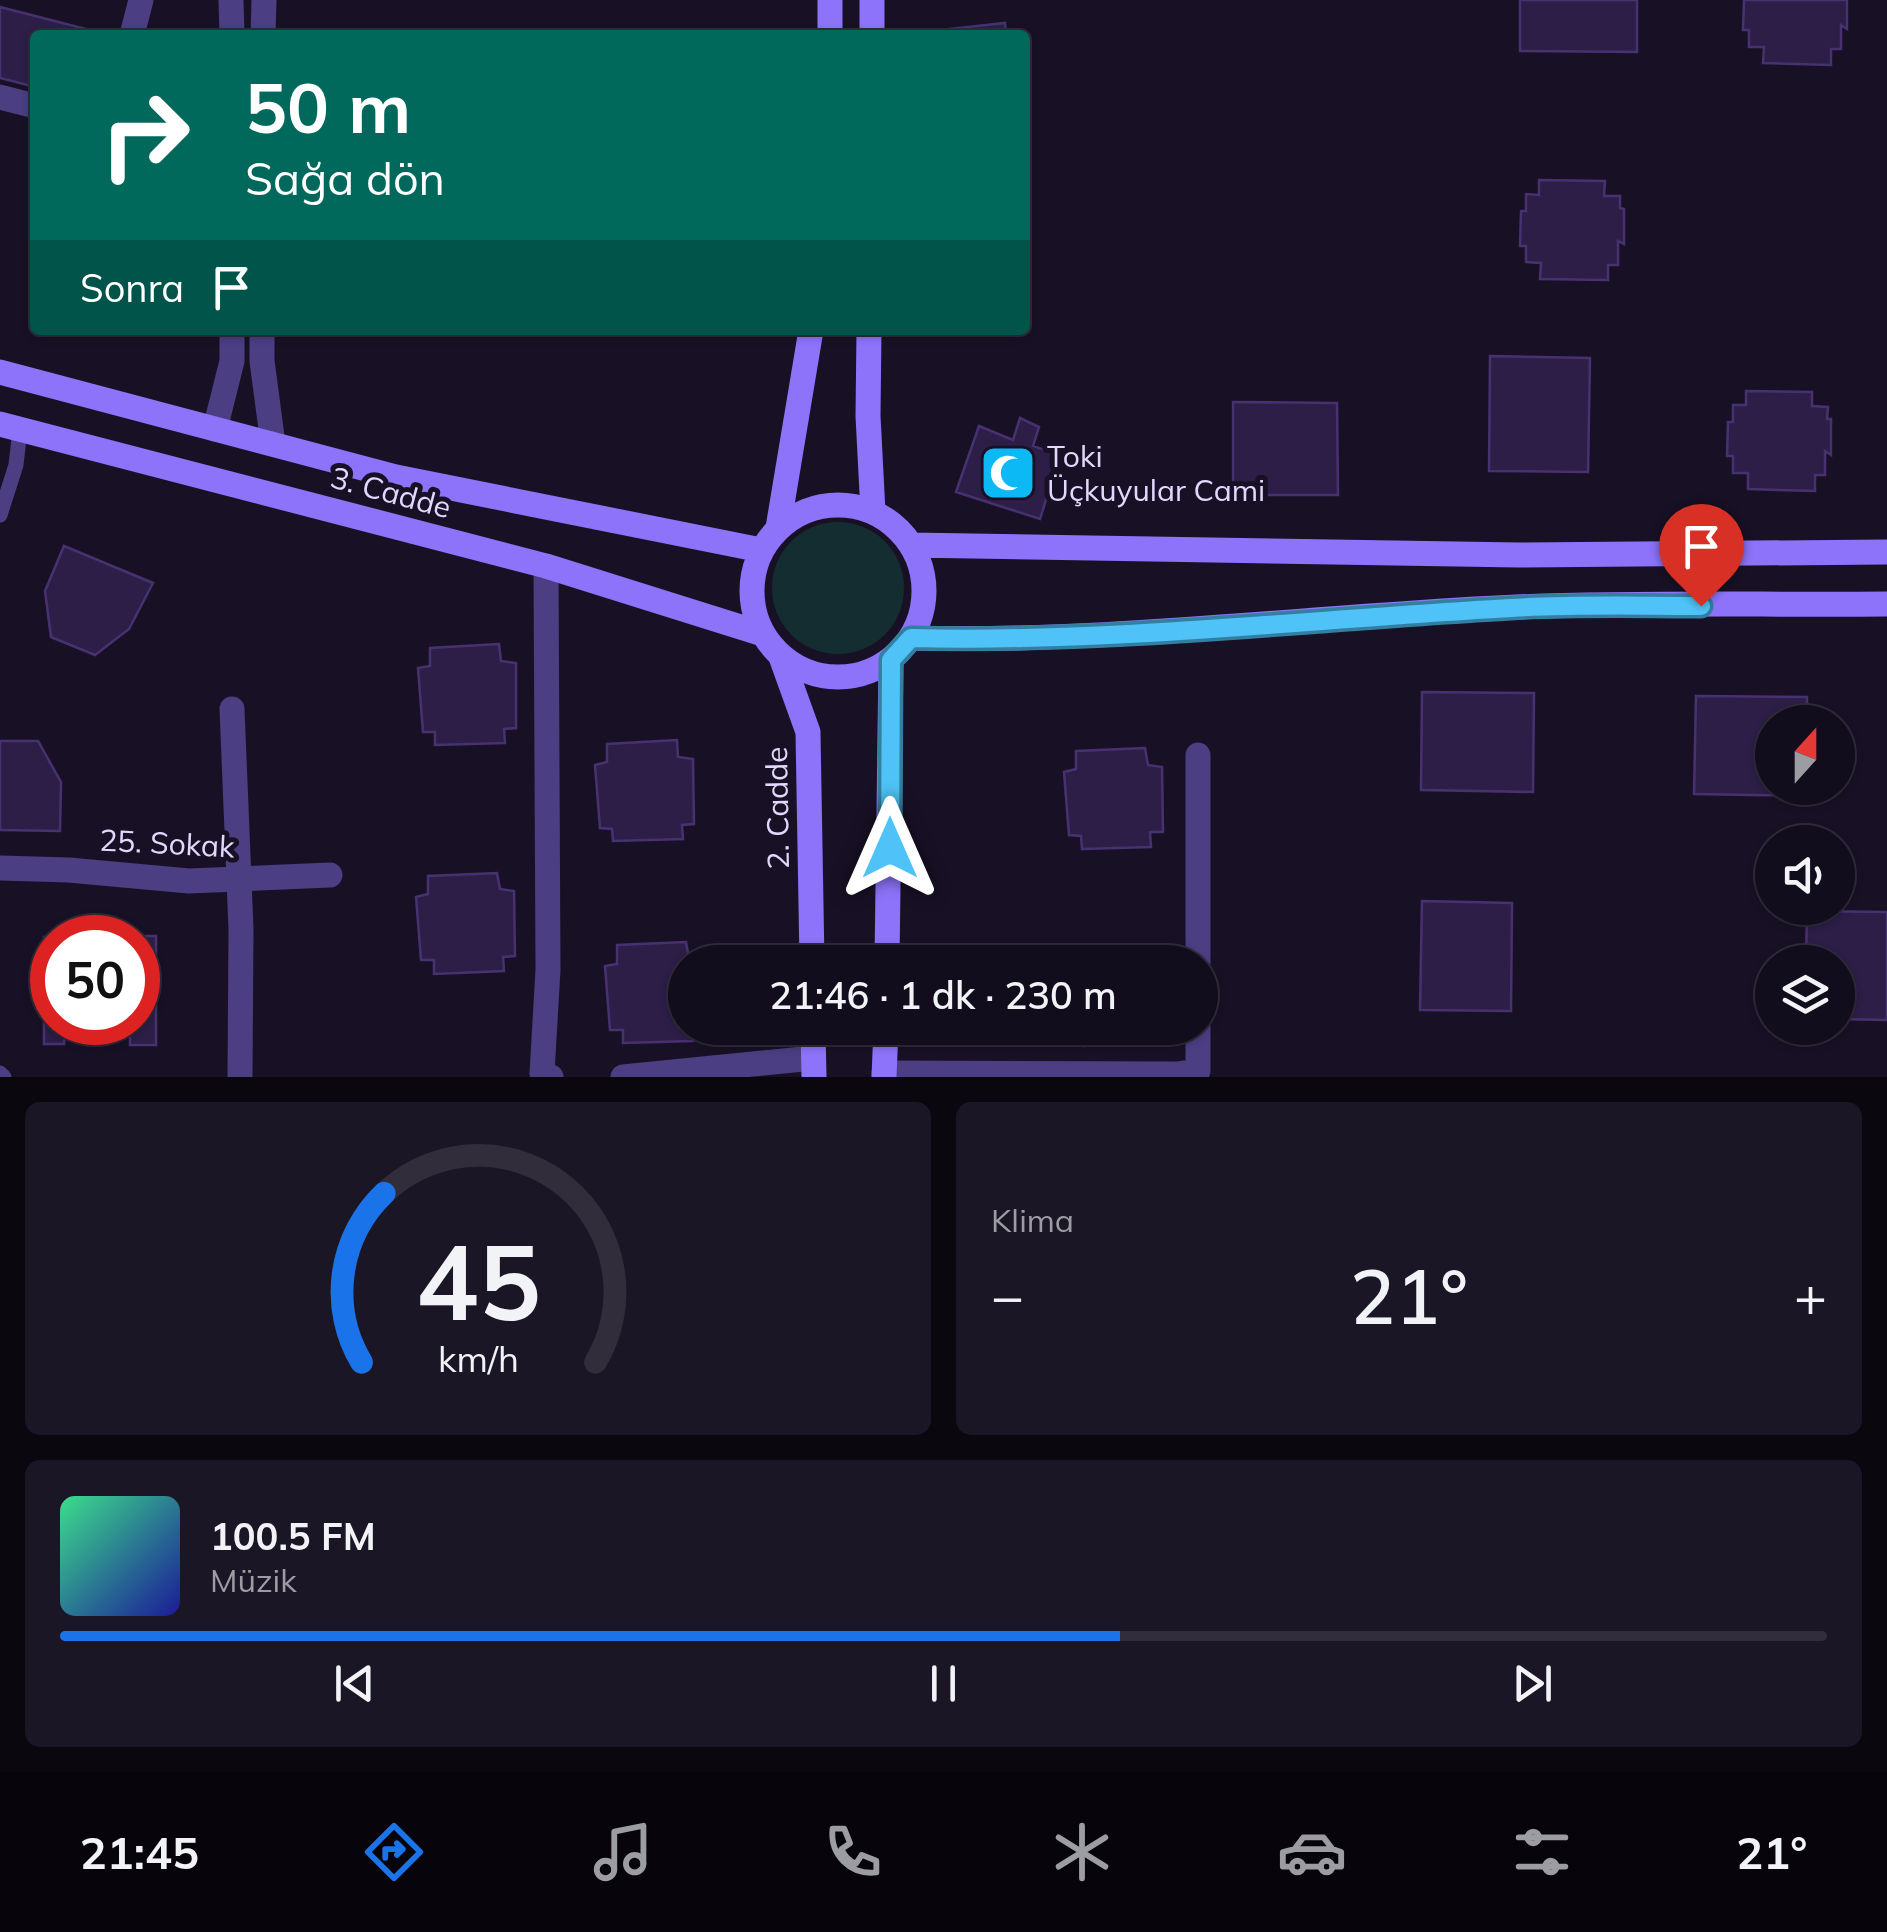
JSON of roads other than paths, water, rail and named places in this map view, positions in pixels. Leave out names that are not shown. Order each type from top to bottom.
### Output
[{"type":"main road","points":[[830,0],[830,30]]},
{"type":"main road","points":[[872,0],[872,30]]},
{"type":"main road","points":[[778,528],[810,335]]},
{"type":"main road","points":[[869,335],[873,512]]},
{"type":"main road","name":"3. Cadde","points":[[0,372],[396,477],[761,550]]},
{"type":"main road","name":"3. Cadde","points":[[10,426],[546,566],[763,634]]},
{"type":"main road","points":[[823,506],[873,512],[894,526],[911,545],[921,568],[925,592],[921,616],[911,638],[891,660],[865,674],[836,678],[807,672],[781,657],[763,634],[752,607],[752,578],[761,550],[778,528],[799,514],[823,506]]},
{"type":"main road","points":[[911,545],[1519,554],[1887,552]]},
{"type":"main road","points":[[911,638],[970,640],[1224,629],[1515,608],[1887,604]]},
{"type":"main road","name":"2. Cadde","points":[[781,657],[808,732],[812,945]]},
{"type":"main road","points":[[887,945],[891,660]]},
{"type":"main road","points":[[884,1075],[885,1045]]},
{"type":"street","points":[[133,30],[141,0]]},
{"type":"street","points":[[232,0],[232,30]]},
{"type":"street","points":[[264,0],[264,30]]},
{"type":"street","points":[[0,97],[30,105]]},
{"type":"street","points":[[216,429],[232,360],[232,335]]},
{"type":"street","points":[[262,335],[273,444]]},
{"type":"street","points":[[546,566],[548,970],[542,1073],[551,1077]]},
{"type":"street","points":[[232,709],[239,881],[240,1077]]},
{"type":"street","points":[[1198,755],[1198,945]]},
{"type":"street","name":"25. Sokak","points":[[0,868],[189,881],[330,875]]},
{"type":"street","points":[[884,1075],[1177,1074],[1198,1071],[1198,1045]]},
{"type":"street","points":[[623,1077],[813,1068]]},
{"type":"lane","points":[[0,514],[16,465],[10,426]]},
{"type":"place","name":"Toki Üçkuyular Cami","points":[[1008,473]]}]
